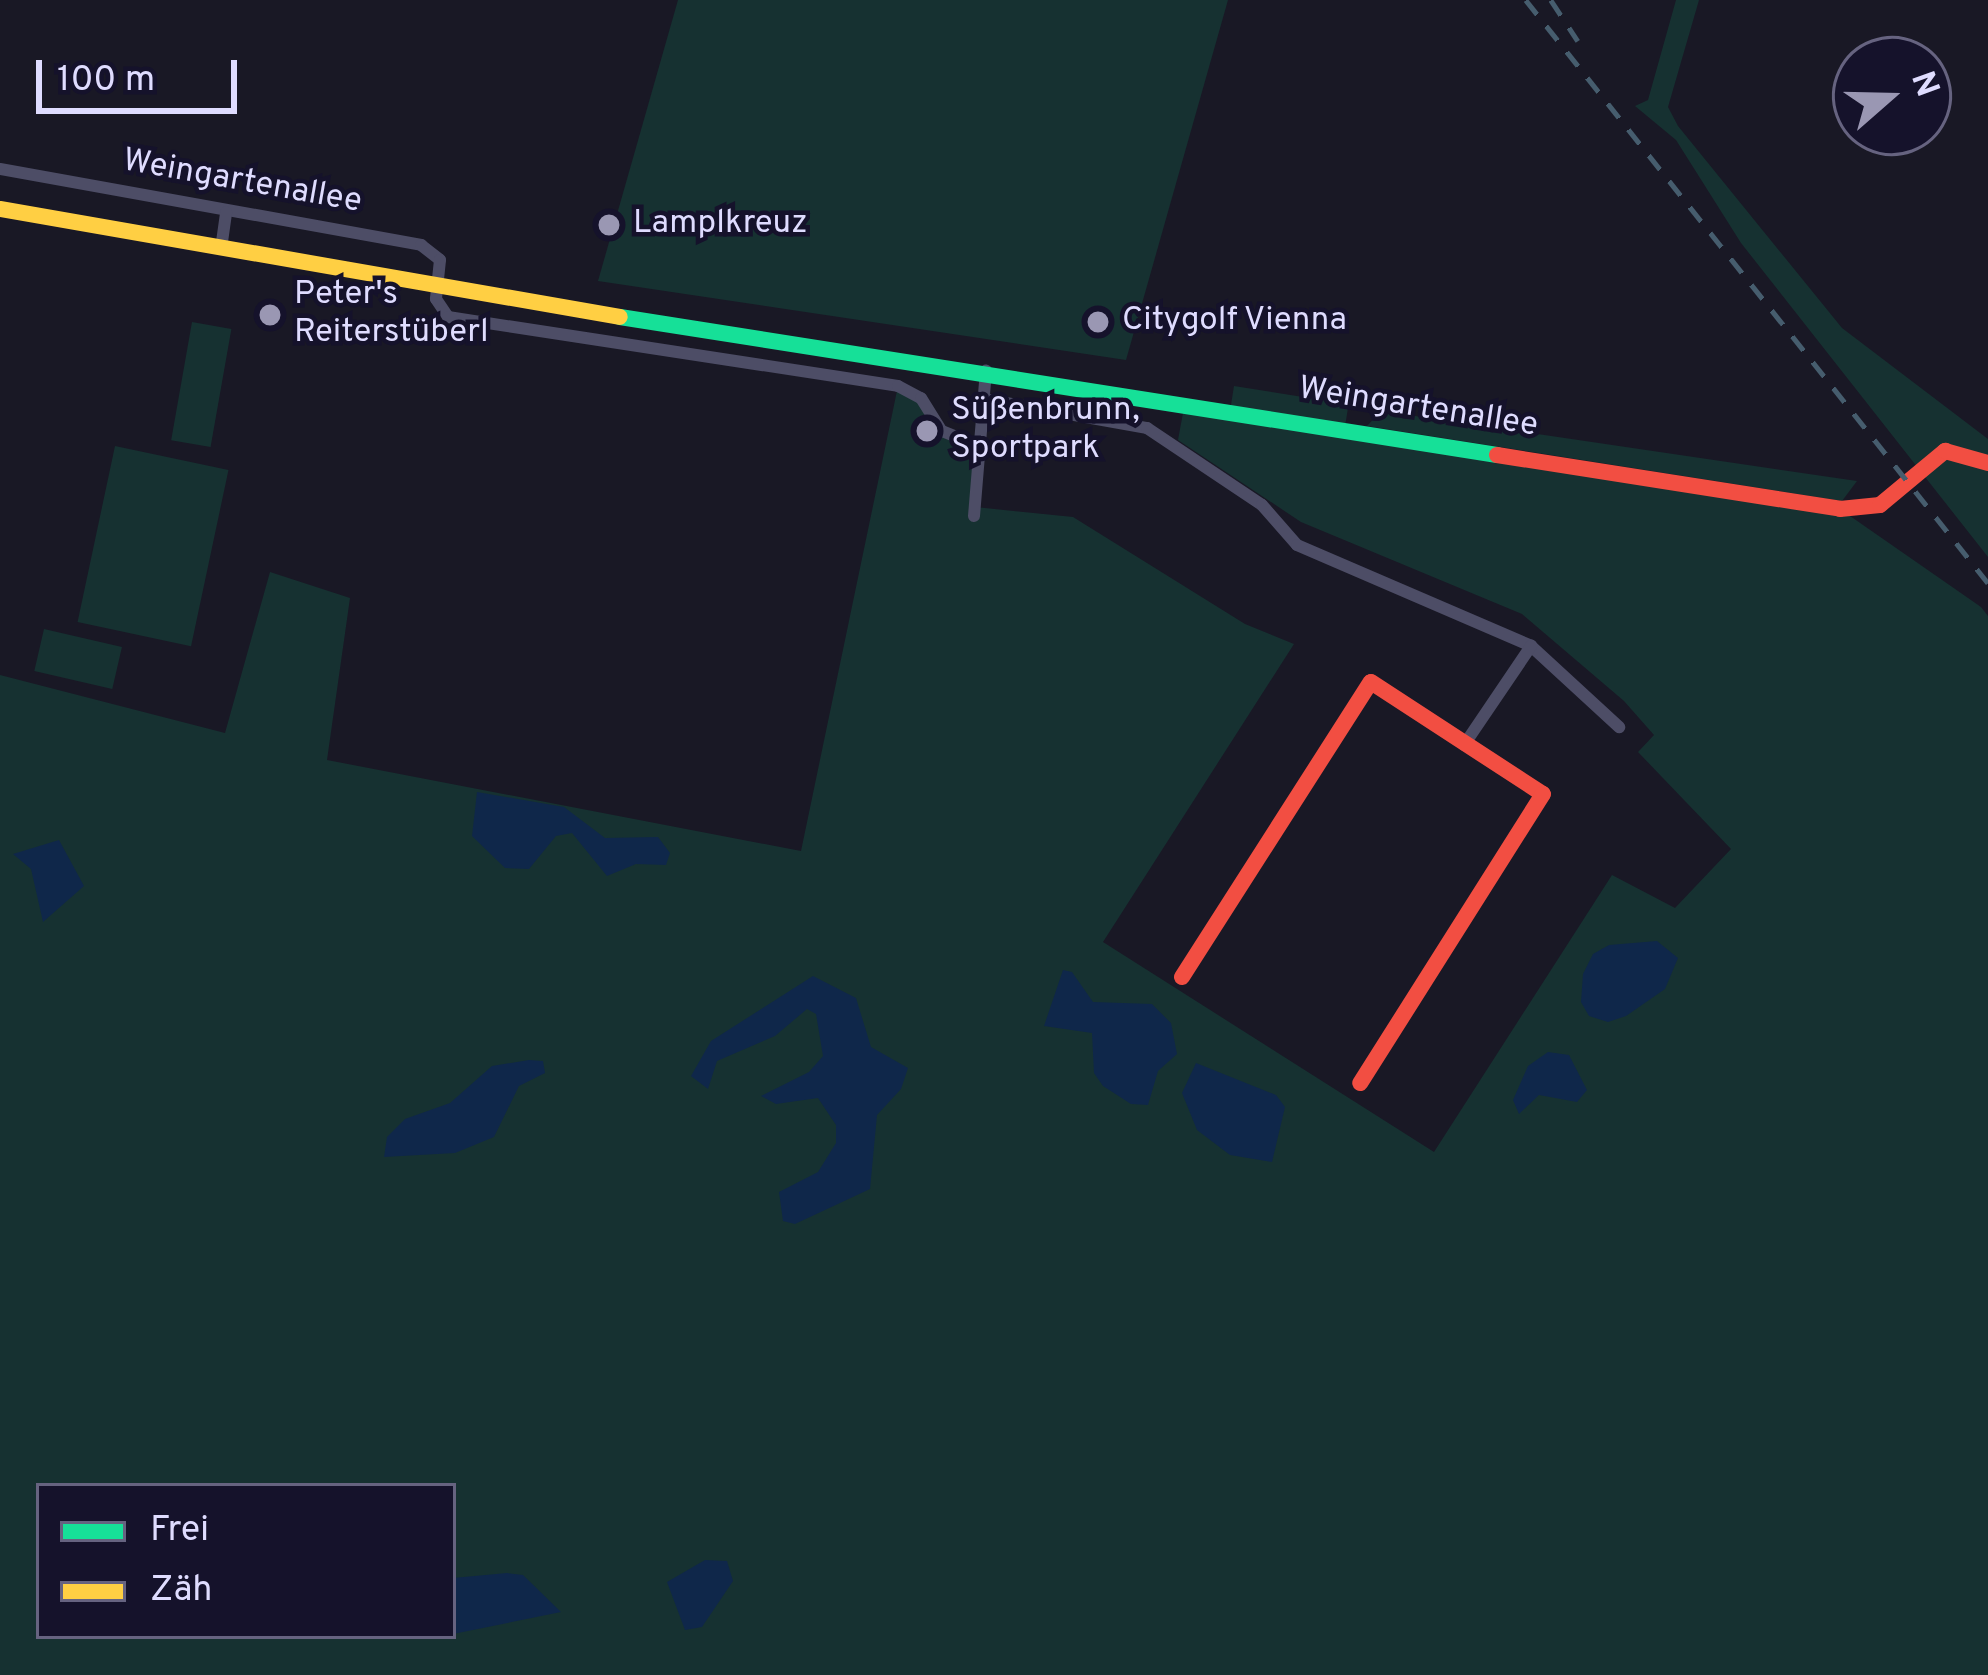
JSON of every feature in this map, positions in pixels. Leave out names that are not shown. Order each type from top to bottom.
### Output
[{"type":"street","name":"Weingartenallee","points":[[0,169],[421,245],[440,260],[437,288],[448,317],[898,386],[921,398],[942,430],[977,445]]},
{"type":"street","name":"Weingartenallee","points":[[0,208],[437,288],[986,370],[1840,509],[1880,505],[1945,451],[1988,463]]},
{"type":"street","points":[[220,249],[226,212]]},
{"type":"street","points":[[565,335],[570,307]]},
{"type":"street","points":[[974,516],[986,370]]},
{"type":"street","points":[[984,399],[1147,428],[1262,505],[1297,545],[1531,646],[1619,727]]},
{"type":"street","points":[[1464,745],[1531,646]]},
{"type":"street","points":[[1182,977],[1371,682],[1543,794],[1360,1083]]},
{"type":"green space","name":"Citygolf Vienna","points":[[678,0],[1228,0],[1126,360],[598,281]]},
{"type":"green space","points":[[1676,0],[1699,0],[1668,107],[1678,126],[1842,328],[1988,439],[1988,557],[1741,243],[1676,140],[1635,106],[1648,100]]},
{"type":"green space","points":[[192,322],[231,329],[211,447],[171,440]]},
{"type":"green space","points":[[898,386],[912,390],[936,425],[977,445],[975,507],[1073,517],[1245,624],[1294,644],[1103,942],[1434,1152],[1612,875],[1675,908],[1731,849],[1638,752],[1654,735],[1624,701],[1522,614],[1301,522],[1178,440],[1185,402],[1840,509],[1988,616],[1988,1675],[0,1675],[0,675],[225,733],[270,572],[350,598],[327,760],[801,851]]},
{"type":"green space","points":[[1234,386],[1349,404],[1345,424],[1231,406]]},
{"type":"green space","points":[[1381,411],[1857,481],[1842,501],[1367,426]]},
{"type":"green space","points":[[115,446],[228,470],[191,646],[78,622]]},
{"type":"green space","points":[[44,629],[122,647],[112,689],[34,671]]},
{"type":"water","points":[[477,792],[564,807],[605,838],[658,837],[670,853],[666,865],[636,864],[607,876],[572,833],[556,836],[529,869],[505,868],[472,836]]},
{"type":"water","points":[[59,840],[84,886],[43,922],[31,869],[13,854]]},
{"type":"water","points":[[1657,941],[1678,958],[1665,989],[1626,1016],[1608,1022],[1589,1016],[1581,1002],[1583,974],[1593,954],[1609,945]]},
{"type":"water","points":[[1063,970],[1072,972],[1093,1002],[1152,1004],[1171,1023],[1177,1054],[1158,1071],[1148,1105],[1131,1104],[1103,1086],[1094,1073],[1092,1033],[1044,1026]]},
{"type":"water","points":[[813,976],[856,998],[871,1047],[908,1068],[901,1089],[877,1115],[870,1189],[795,1224],[783,1221],[779,1192],[818,1172],[836,1143],[836,1125],[818,1098],[776,1104],[761,1096],[809,1072],[823,1056],[816,1014],[807,1009],[775,1036],[717,1061],[708,1089],[691,1076],[711,1041]]},
{"type":"water","points":[[1548,1052],[1569,1055],[1587,1090],[1577,1102],[1539,1095],[1519,1114],[1513,1100],[1528,1066]]},
{"type":"water","points":[[543,1061],[545,1073],[519,1086],[494,1137],[455,1153],[384,1157],[387,1137],[405,1119],[450,1103],[492,1066]]},
{"type":"water","points":[[1196,1063],[1276,1095],[1285,1107],[1272,1162],[1230,1155],[1197,1130],[1182,1093]]},
{"type":"water","points":[[705,1560],[727,1561],[733,1581],[702,1627],[685,1630],[667,1582]]},
{"type":"water","points":[[523,1575],[561,1612],[456,1633],[456,1578]]},
{"type":"railway","points":[[1526,0],[1988,583]]},
{"type":"railway","points":[[1551,0],[1578,41]]},
{"type":"traffic: fast","points":[[620,317],[1497,455]]},
{"type":"traffic: slow","points":[[0,209],[620,317]]},
{"type":"traffic: jam","points":[[1497,455],[1840,509],[1880,505],[1945,451],[1988,463]]},
{"type":"traffic: jam","points":[[1182,977],[1371,682],[1543,794],[1360,1083]]},
{"type":"place","name":"Lamplkreuz","points":[[609,225]]},
{"type":"place","name":"Peter's Reiterstüberl","points":[[270,315]]},
{"type":"place","name":"Citygolf Vienna","points":[[1098,322]]},
{"type":"place","name":"Süßenbrunn, Sportpark","points":[[927,431]]}]
